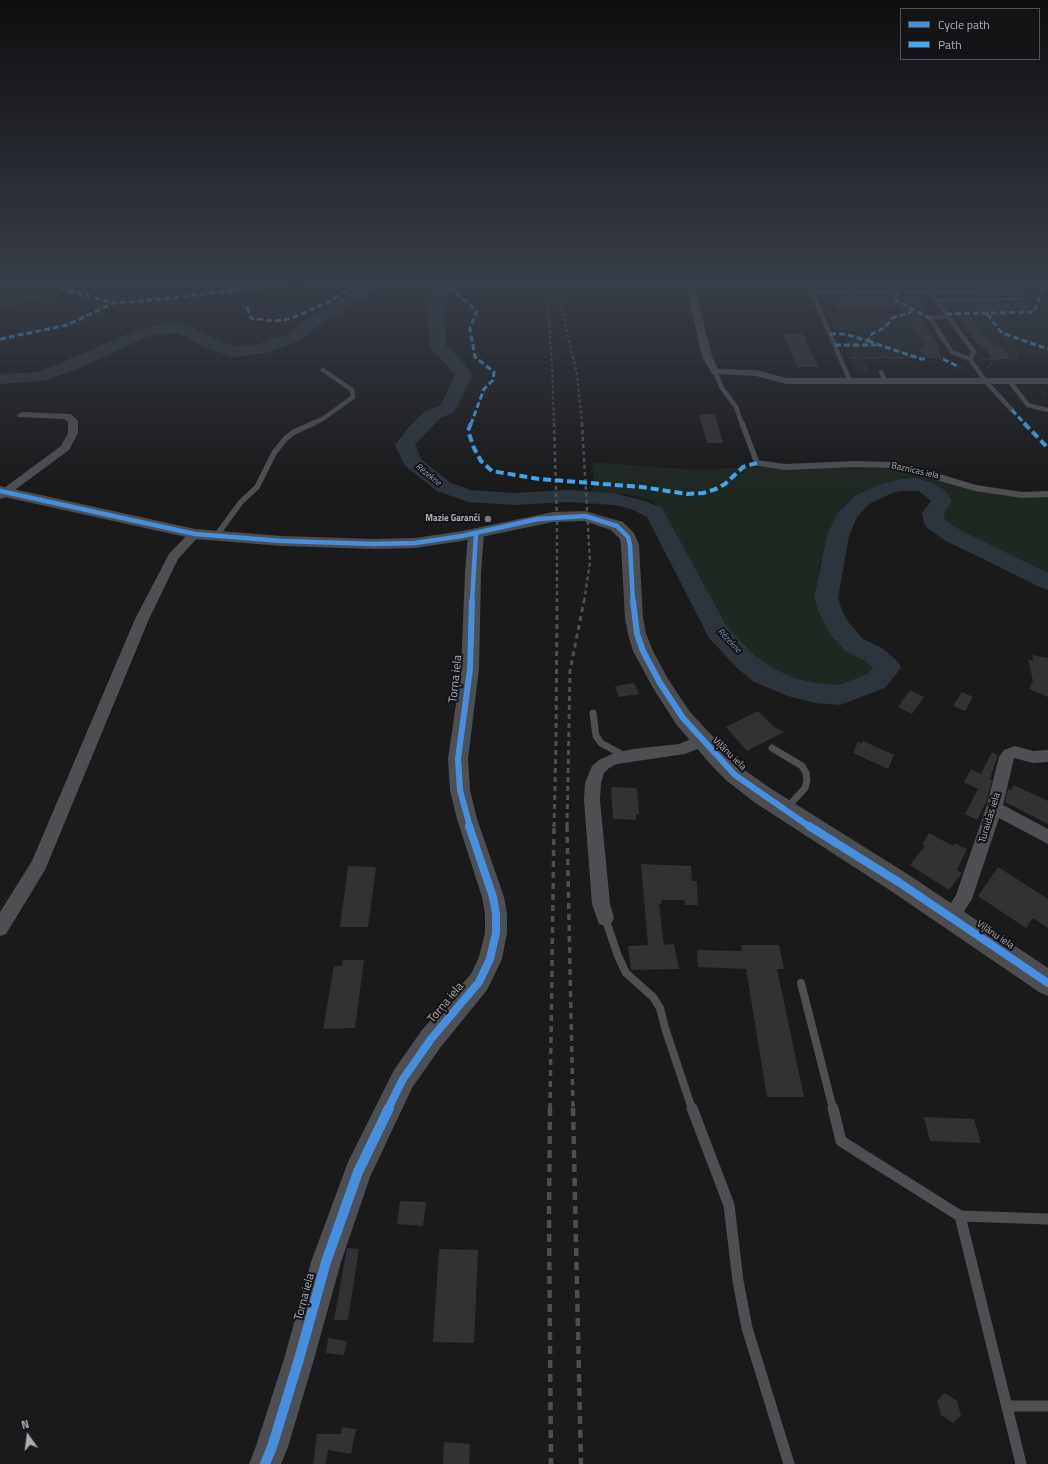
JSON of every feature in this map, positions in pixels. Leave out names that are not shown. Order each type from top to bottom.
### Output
[{"type":"main road","name":"Viļānu iela","points":[[2,493],[195,534],[282,541],[398,544],[431,541],[485,531],[538,518],[584,516],[613,524],[624,531],[630,544],[634,618],[637,634],[643,651],[660,683],[683,718],[702,741],[735,775],[784,810],[951,917],[1048,983]]},
{"type":"street","points":[[705,349],[715,372],[756,373],[786,381],[1048,381]]},
{"type":"street","points":[[2,493],[65,448],[73,433],[72,421],[67,416],[22,415]]},
{"type":"street","name":"Baznīcas iela","points":[[757,463],[785,467],[855,464],[893,465],[926,472],[975,488],[1022,495],[1048,494]]},
{"type":"street","name":"Torņa iela","points":[[265,1464],[272,1447],[299,1359],[326,1262],[358,1172],[403,1079],[430,1039],[479,982],[490,959],[496,933],[496,914],[493,897],[467,819],[460,790],[458,759],[470,669],[473,573],[485,531]]},
{"type":"street","points":[[0,928],[39,865],[142,619],[172,557],[195,534]]},
{"type":"street","points":[[605,918],[601,904],[592,800],[593,783],[598,770],[604,764],[614,759],[680,750],[702,741]]},
{"type":"street","name":"Turaidas iela","points":[[951,917],[963,899],[994,808],[1009,754],[1014,752],[1033,757],[1048,756]]},
{"type":"street","points":[[994,808],[1048,837]]},
{"type":"lane","points":[[836,349],[850,381]]},
{"type":"lane","points":[[950,349],[952,352],[970,359],[986,382],[1012,410]]},
{"type":"lane","points":[[970,359],[974,352],[972,349]]},
{"type":"lane","points":[[216,536],[241,502],[257,487],[274,454],[286,438],[294,432],[324,418],[353,397],[352,390],[323,370]]},
{"type":"lane","points":[[715,372],[722,388],[736,407],[757,463]]},
{"type":"lane","points":[[881,372],[886,382]]},
{"type":"lane","points":[[1010,382],[1028,405],[1048,410]]},
{"type":"lane","points":[[593,713],[596,736],[601,743],[620,753],[623,757]]},
{"type":"lane","points":[[772,748],[802,766],[806,773],[807,780],[805,788],[784,810]]},
{"type":"lane","points":[[605,918],[618,956],[626,973],[653,997],[660,1008],[665,1028],[698,1127],[729,1205],[738,1281],[747,1328],[789,1464]]},
{"type":"lane","points":[[801,983],[841,1141],[960,1216],[1048,1219]]},
{"type":"lane","points":[[960,1216],[1021,1464]]},
{"type":"lane","points":[[1007,1406],[1048,1406]]},
{"type":"path","points":[[1010,359],[1016,359],[1017,353],[1014,349]]},
{"type":"path","points":[[840,358],[920,358]]},
{"type":"path","points":[[986,368],[996,359],[1001,359]]},
{"type":"path","points":[[957,366],[967,372]]},
{"type":"shaded area","points":[[846,349],[921,349],[926,358],[863,358],[870,373],[858,373]]},
{"type":"shaded area","points":[[1004,349],[1048,349],[1048,357],[1009,356]]},
{"type":"shaded area","points":[[592,462],[695,470],[776,466],[893,465],[975,488],[1022,495],[1048,494],[1048,582],[955,536],[935,523],[950,502],[930,482],[900,480],[844,504],[820,564],[814,602],[850,649],[854,645],[888,667],[815,693],[746,662],[718,632],[664,511],[651,500],[625,494],[592,494],[594,483]]},
{"type":"building","points":[[790,349],[810,349],[818,367],[797,367]]},
{"type":"building","points":[[920,349],[937,349],[943,358],[926,358]]},
{"type":"building","points":[[985,349],[1004,349],[1011,359],[992,359]]},
{"type":"building","points":[[699,414],[715,414],[723,443],[707,443]]},
{"type":"building","points":[[1032,655],[1048,658],[1048,697],[1029,689],[1033,681],[1028,659],[1033,661]]},
{"type":"building","points":[[634,683],[639,694],[619,697],[615,686]]},
{"type":"building","points":[[910,690],[924,697],[912,714],[898,707]]},
{"type":"building","points":[[962,692],[973,697],[965,711],[953,706]]},
{"type":"building","points":[[758,711],[774,727],[784,732],[747,751],[726,727]]},
{"type":"building","points":[[863,741],[894,755],[888,769],[853,753],[858,742],[861,744]]},
{"type":"building","points":[[992,752],[998,755],[990,779],[992,780],[986,802],[977,820],[965,814],[978,789],[964,782],[971,769],[981,774]]},
{"type":"building","points":[[1014,785],[1048,801],[1048,824],[1005,802],[1008,789],[1011,790]]},
{"type":"building","points":[[611,787],[637,788],[639,814],[636,814],[636,820],[613,819]]},
{"type":"building","points":[[929,833],[953,846],[954,843],[967,849],[957,870],[962,873],[949,890],[910,865],[925,846],[922,844]]},
{"type":"building","points":[[641,864],[691,866],[692,881],[697,881],[698,905],[685,905],[685,900],[662,900],[661,904],[659,904],[664,945],[674,944],[679,969],[631,970],[628,946],[648,945]]},
{"type":"building","points":[[348,866],[376,867],[368,927],[340,927]]},
{"type":"building","points":[[998,867],[1048,899],[1048,928],[1033,918],[1026,928],[978,896]]},
{"type":"building","points":[[741,945],[779,945],[784,969],[777,969],[804,1097],[767,1097],[746,969],[698,967],[697,950],[742,951]]},
{"type":"building","points":[[343,960],[364,960],[355,1028],[323,1029],[334,966],[342,966]]},
{"type":"building","points":[[924,1117],[974,1119],[981,1143],[930,1141]]},
{"type":"building","points":[[400,1201],[426,1202],[423,1226],[397,1224]]},
{"type":"building","points":[[347,1248],[359,1249],[348,1320],[334,1320]]},
{"type":"building","points":[[439,1249],[478,1250],[474,1343],[433,1342]]},
{"type":"building","points":[[328,1338],[347,1341],[344,1355],[326,1353]]},
{"type":"building","points":[[945,1393],[957,1401],[961,1415],[953,1423],[941,1415],[937,1401]]},
{"type":"building","points":[[342,1427],[356,1429],[351,1454],[328,1450],[326,1464],[313,1464],[317,1434],[341,1434]]},
{"type":"building","points":[[444,1442],[470,1444],[469,1464],[443,1464]]},
{"type":"waterway","name":"Rēzekne","points":[[0,379],[38,377],[69,366],[106,349]]},
{"type":"waterway","name":"Rēzekne","points":[[226,349],[233,352],[258,349]]},
{"type":"waterway","name":"Rēzekne","points":[[440,349],[453,361],[464,375],[448,408],[432,415],[405,445],[412,462],[444,487],[468,496],[513,499],[569,496],[614,499],[638,505],[655,513],[718,632],[746,662],[763,675],[788,686],[815,693],[840,695],[876,681],[888,667],[873,654],[854,645],[840,629],[831,613],[826,598],[838,536],[847,515],[862,500],[885,489],[900,485],[915,484],[926,487],[939,495],[942,501],[933,513],[935,523],[954,536],[1048,582]]},
{"type":"railway","points":[[551,349],[554,424]]},
{"type":"railway","points":[[571,349],[577,374],[582,424]]},
{"type":"railway","points":[[554,423],[557,523],[557,601]]},
{"type":"railway","points":[[582,423],[590,562],[584,602]]},
{"type":"railway","points":[[554,827],[557,601]]},
{"type":"railway","points":[[567,826],[570,671],[584,601]]},
{"type":"railway","points":[[550,1109],[554,826]]},
{"type":"railway","points":[[567,826],[573,1109]]},
{"type":"railway","points":[[550,1108],[549,1216],[551,1464]]},
{"type":"railway","points":[[573,1108],[581,1464]]},
{"type":"marked path","points":[[474,349],[475,357],[494,372],[493,380],[484,389],[468,431],[474,448],[481,461],[492,471],[539,479],[642,487],[687,494],[703,493],[716,489],[725,484],[743,467],[757,463]]},
{"type":"marked path","points":[[892,349],[921,359],[927,359]]},
{"type":"marked path","points":[[943,359],[957,366]]},
{"type":"marked path","points":[[1012,410],[1048,448]]},
{"type":"cycle path","points":[[0,491],[195,534],[282,541],[374,544],[415,543],[462,536],[553,517],[585,516],[617,526],[628,537],[630,545],[634,618],[637,634],[643,651],[660,683],[683,718],[720,760],[735,775],[762,795],[900,883],[1048,983]]},
{"type":"cycle path","points":[[265,1464],[272,1447],[299,1359],[326,1262],[358,1172],[403,1079],[431,1039],[479,982],[490,959],[496,933],[496,914],[493,897],[467,819],[460,790],[458,759],[470,669],[473,573],[476,533]]},
{"type":"place","name":"Mazie Garanči","points":[[488,519]]}]
